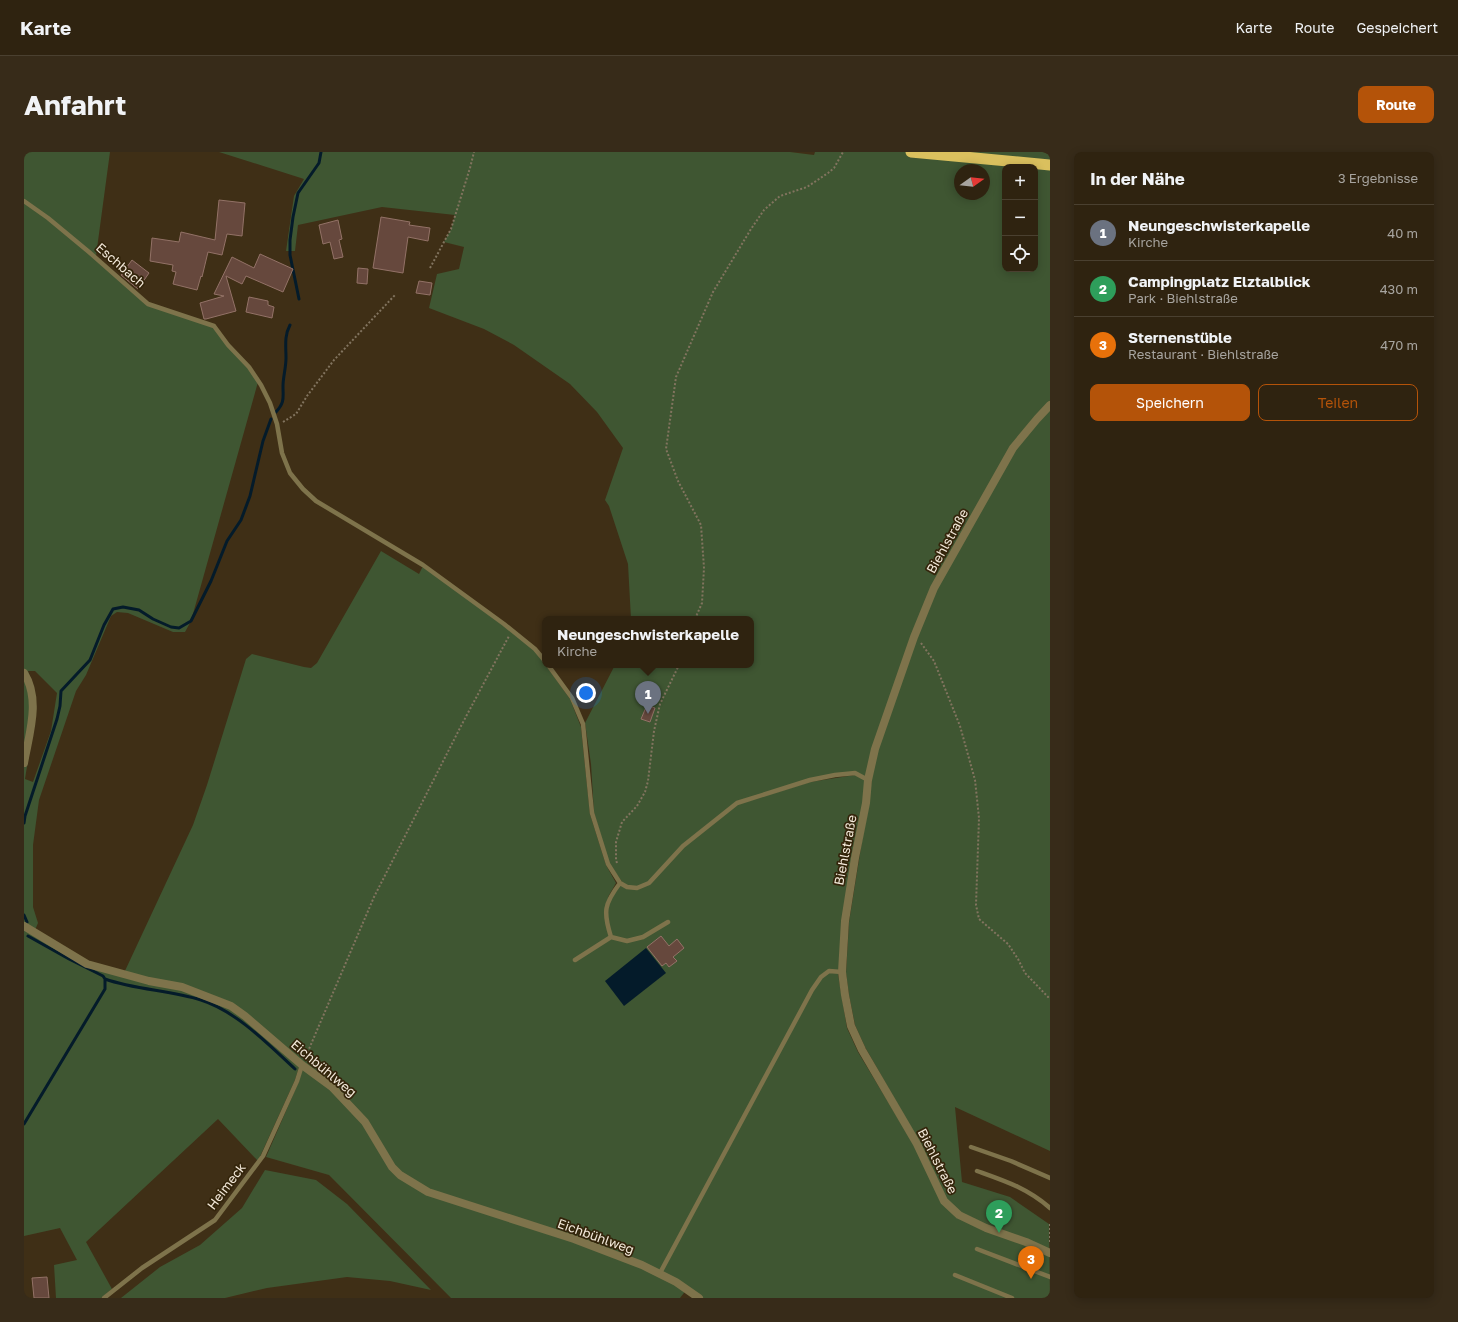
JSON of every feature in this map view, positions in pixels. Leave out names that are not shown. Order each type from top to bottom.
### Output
[{"type":"highway","points":[[911,152],[1050,165]]},
{"type":"street","name":"Biehlstraße","points":[[1050,405],[1036,418],[1013,448],[934,588],[914,637],[876,749],[868,780],[866,804],[855,858],[845,921],[842,972],[851,1026],[862,1050],[917,1144],[944,1201],[959,1216],[1050,1253]]},
{"type":"street","points":[[24,673],[30,685],[33,696],[32,715],[24,763]]},
{"type":"street","name":"Eichbühlweg","points":[[24,926],[87,964],[148,981],[182,987],[231,1006],[245,1016],[302,1065],[332,1087],[365,1122],[392,1167],[400,1175],[428,1192],[574,1239],[660,1273],[699,1298]]},
{"type":"lane","name":"Eschbach","points":[[24,201],[48,218],[148,304],[214,326],[228,345],[249,367],[270,403],[277,424]]},
{"type":"lane","points":[[277,424],[282,453],[290,473],[316,501],[423,565],[504,624],[536,649],[542,657]]},
{"type":"lane","points":[[550,668],[572,698],[583,724],[592,813],[608,864],[620,883],[627,887],[637,888],[649,883],[683,846],[738,803],[810,780],[835,775],[855,774],[868,780]]},
{"type":"lane","points":[[611,937],[605,920],[609,898],[620,883]]},
{"type":"lane","points":[[575,960],[611,937],[627,941],[643,938],[668,922]]},
{"type":"lane","points":[[660,1273],[812,990],[821,977],[829,971],[842,972]]},
{"type":"lane","name":"Heimeck","points":[[104,1298],[142,1268],[215,1220],[263,1156],[297,1081],[302,1065]]},
{"type":"lane","points":[[971,1147],[1011,1161],[1050,1178]]},
{"type":"lane","points":[[976,1171],[1017,1185],[1041,1200],[1050,1208]]},
{"type":"lane","points":[[977,1249],[1050,1277]]},
{"type":"lane","points":[[955,1275],[1012,1298]]},
{"type":"path","points":[[430,268],[451,229],[474,152]]},
{"type":"path","points":[[696,616],[702,603],[704,568],[701,525],[678,481],[666,449],[676,377],[713,292],[764,210],[780,196],[807,187],[828,173],[834,168],[843,152]]},
{"type":"path","points":[[277,424],[290,419],[296,414],[307,396],[334,360],[395,295]]},
{"type":"path","points":[[302,1065],[374,897],[461,726],[512,631]]},
{"type":"path","points":[[914,637],[924,645],[934,661],[960,726],[975,780],[979,818],[976,905],[979,919],[1008,944],[1025,973],[1050,999]]},
{"type":"path","points":[[618,866],[616,860],[616,842],[622,822],[637,806],[645,792],[648,781],[654,731],[660,704],[678,668]]},
{"type":"path","points":[[1050,1223],[1050,1243]]},
{"type":"green space","points":[[24,152],[110,152],[96,256],[147,305],[213,326],[249,368],[258,382],[191,621],[185,632],[173,632],[128,613],[117,612],[111,616],[86,675],[76,691],[39,800],[33,845],[33,907],[38,923],[35,930],[87,962],[124,973],[193,825],[246,659],[252,654],[311,668],[317,663],[381,551],[419,574],[423,566],[535,650],[542,660],[542,668],[548,668],[570,699],[581,727],[590,814],[606,865],[616,883],[608,897],[609,898],[622,882],[609,863],[594,813],[591,764],[585,723],[613,668],[754,668],[754,616],[631,616],[628,564],[609,506],[605,500],[623,448],[597,412],[570,384],[514,345],[484,329],[429,308],[437,274],[459,269],[464,247],[444,242],[451,229],[455,215],[382,207],[298,225],[295,251],[286,251],[294,196],[304,179],[219,152],[790,152],[814,155],[815,152],[1043,152],[1050,155],[1050,1151],[955,1107],[962,1182],[1010,1197],[1049,1224],[1050,1298],[699,1298],[687,1289],[680,1298],[451,1298],[329,1175],[266,1157],[299,1081],[301,1061],[295,1080],[258,1161],[218,1119],[86,1242],[112,1289],[101,1298],[56,1298],[54,1265],[77,1260],[60,1228],[24,1236]],"holes":[[[28,671],[35,671],[57,693],[51,731],[33,782],[25,779],[35,711],[32,684]],[[854,772],[872,779],[849,922],[846,973],[849,995],[855,1025],[865,1047],[920,1143],[947,1200],[858,1052],[847,1028],[838,974],[868,780],[855,775],[810,782],[738,804],[684,847],[682,845],[737,801],[835,774]]]},
{"type":"green space","points":[[265,1170],[316,1180],[347,1204],[431,1290],[390,1281],[347,1277],[267,1288],[225,1298],[121,1298],[160,1267],[200,1245],[242,1208]]},
{"type":"water","points":[[646,948],[666,973],[624,1006],[605,981]]},
{"type":"building","points":[[219,200],[245,203],[242,236],[227,234],[222,255],[208,252],[197,290],[173,284],[176,272],[172,271],[173,265],[150,261],[152,238],[179,242],[181,232],[215,240]]},
{"type":"building","points":[[381,217],[410,222],[409,225],[430,228],[428,241],[408,237],[403,273],[373,268]]},
{"type":"building","points":[[338,220],[342,239],[339,240],[343,257],[334,259],[330,242],[323,244],[319,225]]},
{"type":"building","points":[[260,254],[293,269],[283,292],[246,276],[242,284],[226,276],[236,311],[204,319],[200,303],[224,296],[214,294],[232,257],[254,268]]},
{"type":"building","points":[[132,260],[149,273],[138,289],[121,275]]},
{"type":"building","points":[[358,268],[368,269],[367,284],[357,283]]},
{"type":"building","points":[[419,281],[432,283],[430,295],[416,293]]},
{"type":"building","points":[[249,297],[268,301],[268,305],[274,307],[272,318],[246,312]]},
{"type":"building","points":[[647,705],[655,708],[650,722],[641,719]]},
{"type":"building","points":[[661,936],[669,946],[677,939],[684,948],[673,957],[677,961],[669,967],[666,963],[662,966],[647,947]]},
{"type":"building","points":[[47,1277],[49,1298],[34,1298],[32,1278]]},
{"type":"waterway","points":[[299,299],[290,255],[293,217],[298,193],[319,163],[321,152]]},
{"type":"waterway","points":[[276,412],[283,400],[286,337],[290,325]]},
{"type":"waterway","points":[[24,823],[57,719],[61,691],[90,660],[104,625],[113,609],[123,607],[139,610],[153,619],[171,627],[179,628],[191,621],[211,581],[227,541],[241,520],[250,496],[263,441],[271,419]]},
{"type":"waterway","points":[[24,915],[27,922]]},
{"type":"waterway","points":[[24,1124],[105,989],[105,979],[103,976],[28,936]]},
{"type":"waterway","points":[[105,979],[129,986],[177,994],[214,1005],[227,1012],[251,1029],[295,1069]]},
{"type":"place","name":"Neungeschwisterkapelle","points":[[648,714]]},
{"type":"place","name":"Campingplatz Elztalblick","points":[[999,1233]]},
{"type":"place","name":"Sternenstüble","points":[[1031,1279]]}]
